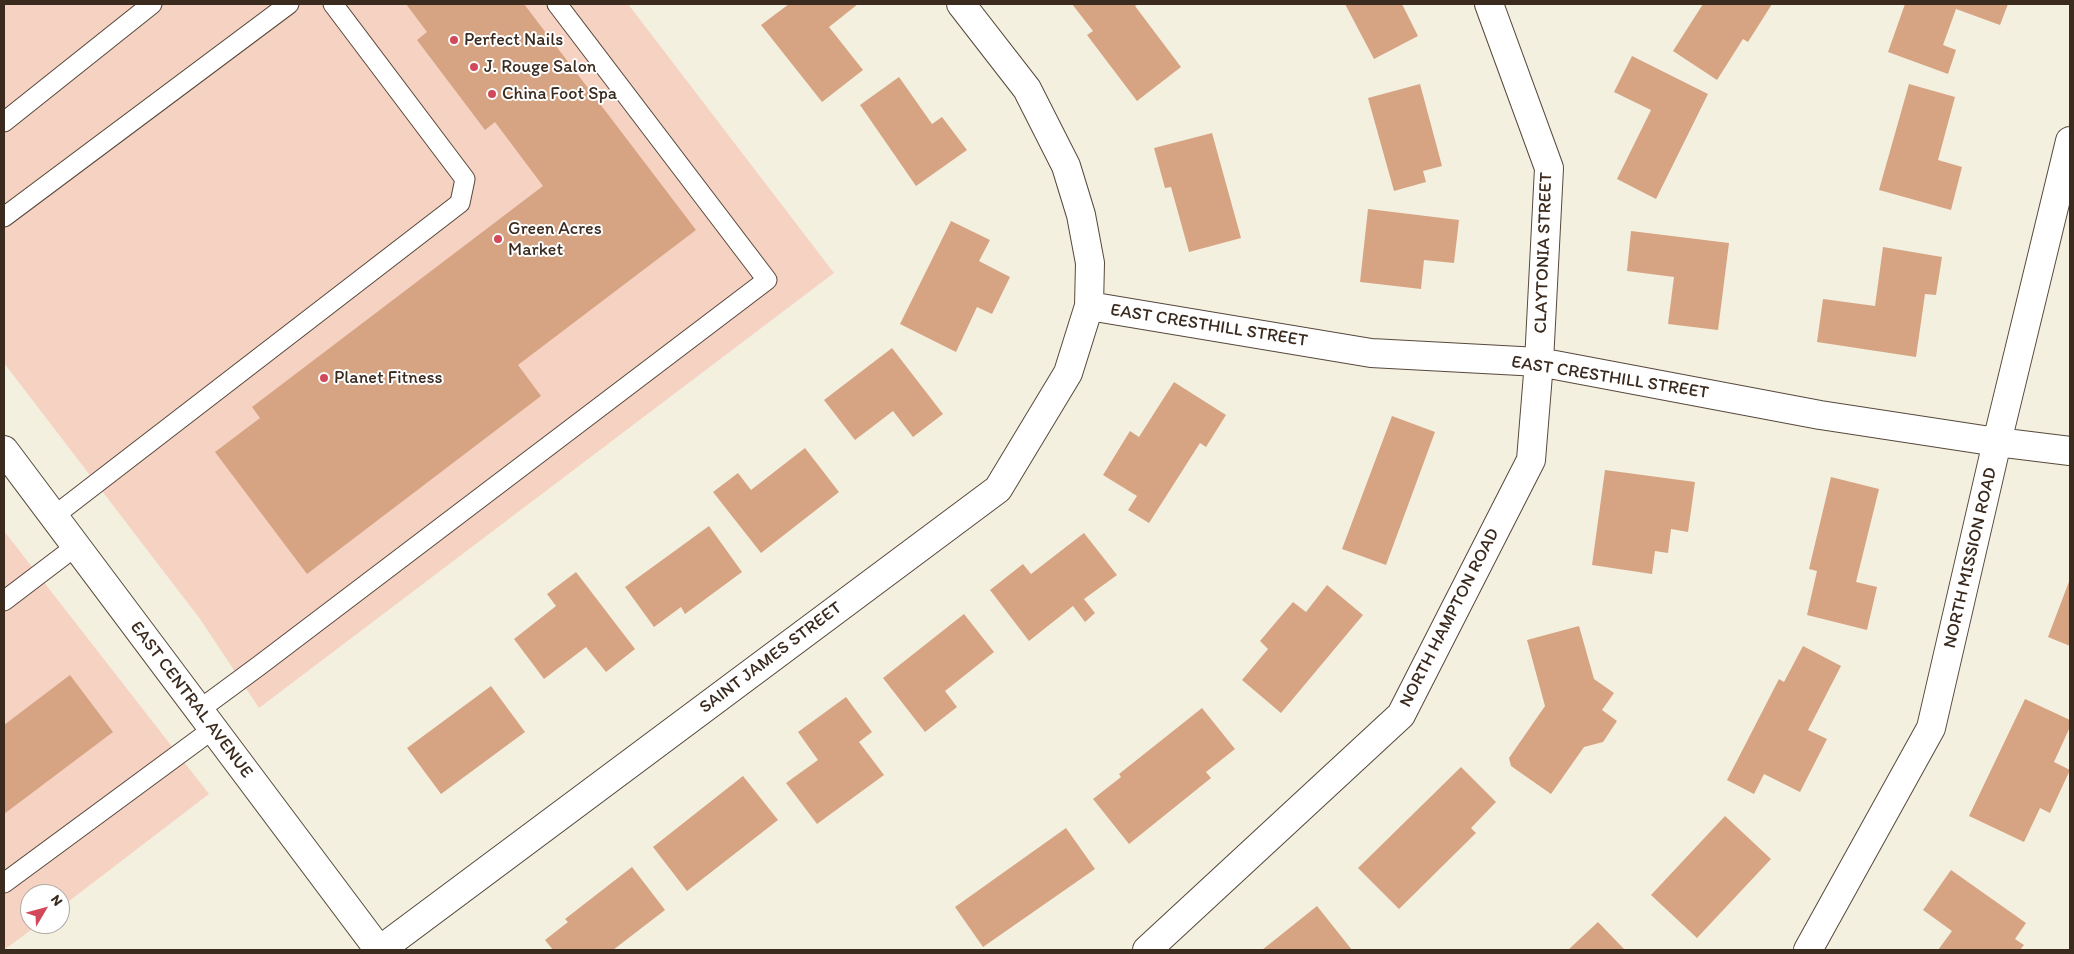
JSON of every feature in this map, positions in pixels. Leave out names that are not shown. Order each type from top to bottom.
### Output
[{"type":"street","name":"SAINT JAMES STREET","points":[[380,950],[998,489],[1068,372],[1089,306],[1090,263],[1081,216],[1066,166],[1027,89],[961,4]]},
{"type":"street","name":"CLAYTONIA STREET","points":[[1488,4],[1548,168],[1539,362]]},
{"type":"street","name":"NORTH MISSION ROAD","points":[[1808,950],[1931,728],[1997,442],[2070,141]]},
{"type":"street","name":"EAST CRESTHILL STREET","points":[[1089,306],[1371,353],[1539,362],[1820,415],[2070,451]]},
{"type":"street","name":"NORTH HAMPTON ROAD","points":[[1147,950],[1400,715],[1531,460],[1539,362]]},
{"type":"street","name":"EAST CENTRAL AVENUE","points":[[4,450],[380,950]]},
{"type":"lane","points":[[4,217],[289,4]]},
{"type":"lane","points":[[54,516],[460,203],[465,179],[333,4]]},
{"type":"lane","points":[[4,883],[206,720],[260,665],[767,280],[557,4]]},
{"type":"lane","points":[[4,122],[144,6]]},
{"type":"lane","points":[[4,601],[75,546]]},
{"type":"shaded area","points":[[4,4],[628,4],[834,273],[259,708],[200,619],[4,363]]},
{"type":"shaded area","points":[[4,531],[209,794],[70,900],[70,884],[20,884],[20,934],[26,934],[4,950]]},
{"type":"building","points":[[406,4],[524,4],[696,230],[518,365],[541,396],[307,574],[215,452],[260,418],[252,407],[543,186],[495,122],[485,130],[417,40],[427,32]]},
{"type":"building","points":[[789,4],[858,4],[829,27],[863,70],[822,102],[761,25]]},
{"type":"building","points":[[1072,4],[1139,4],[1135,6],[1181,67],[1137,101],[1087,35],[1093,31]]},
{"type":"building","points":[[1345,4],[1402,4],[1418,36],[1374,59]]},
{"type":"building","points":[[1703,4],[1772,4],[1748,42],[1743,39],[1717,80],[1673,51]]},
{"type":"building","points":[[1905,4],[2008,4],[2000,25],[1956,9],[1943,45],[1956,50],[1948,74],[1888,52]]},
{"type":"building","points":[[1632,56],[1708,94],[1656,199],[1617,179],[1651,110],[1614,92]]},
{"type":"building","points":[[899,77],[932,124],[942,117],[967,150],[916,186],[860,105]]},
{"type":"building","points":[[1420,84],[1442,166],[1423,171],[1426,182],[1394,191],[1368,98]]},
{"type":"building","points":[[1909,84],[1955,97],[1938,160],[1962,167],[1951,210],[1879,190]]},
{"type":"building","points":[[1212,133],[1241,238],[1189,252],[1171,187],[1165,188],[1154,148]]},
{"type":"building","points":[[1368,209],[1459,220],[1454,263],[1424,260],[1421,289],[1360,282]]},
{"type":"building","points":[[951,221],[990,240],[979,261],[1010,277],[992,314],[977,307],[956,352],[900,324]]},
{"type":"building","points":[[1631,231],[1729,243],[1718,330],[1668,324],[1674,277],[1627,271]]},
{"type":"building","points":[[1883,247],[1942,257],[1936,295],[1925,294],[1916,357],[1817,342],[1823,299],[1875,306]]},
{"type":"building","points":[[892,348],[943,414],[913,437],[893,411],[855,440],[824,400]]},
{"type":"building","points":[[1174,382],[1226,415],[1206,447],[1200,443],[1149,523],[1128,510],[1137,496],[1103,475],[1130,431],[1139,437]]},
{"type":"building","points":[[1392,416],[1435,432],[1386,565],[1342,549]]},
{"type":"building","points":[[805,448],[839,492],[761,553],[713,492],[738,473],[751,490]]},
{"type":"building","points":[[1605,470],[1695,482],[1688,532],[1671,529],[1668,553],[1655,551],[1652,574],[1592,565]]},
{"type":"building","points":[[1831,477],[1879,489],[1856,582],[1877,587],[1867,630],[1807,615],[1817,571],[1809,569]]},
{"type":"building","points":[[709,526],[742,572],[685,614],[681,607],[654,627],[625,587]]},
{"type":"building","points":[[1084,533],[1117,575],[1084,599],[1095,613],[1085,622],[1073,606],[1029,641],[990,590],[1023,564],[1031,574]]},
{"type":"building","points":[[576,572],[635,649],[606,672],[586,647],[544,679],[514,639],[556,606],[547,594]]},
{"type":"building","points":[[2070,579],[2070,646],[2048,637]]},
{"type":"building","points":[[1327,585],[1363,615],[1281,713],[1242,680],[1268,649],[1260,641],[1293,602],[1306,612]]},
{"type":"building","points":[[964,614],[994,652],[945,691],[957,707],[925,732],[883,678]]},
{"type":"building","points":[[1579,626],[1594,679],[1614,693],[1602,710],[1617,721],[1603,742],[1584,747],[1551,794],[1511,766],[1509,758],[1545,706],[1527,640]]},
{"type":"building","points":[[1803,646],[1841,666],[1808,730],[1827,739],[1800,792],[1764,774],[1754,794],[1727,780],[1779,679],[1784,682]]},
{"type":"building","points":[[70,675],[113,732],[4,814],[4,725]]},
{"type":"building","points":[[491,686],[525,732],[441,794],[407,748]]},
{"type":"building","points":[[846,697],[872,732],[859,742],[884,775],[817,824],[786,783],[818,760],[798,732]]},
{"type":"building","points":[[2025,699],[2070,720],[2070,727],[2054,762],[2070,770],[2050,813],[2040,808],[2024,842],[1969,816]]},
{"type":"building","points":[[1202,708],[1235,749],[1206,772],[1211,778],[1129,844],[1093,799],[1121,777],[1119,774]]},
{"type":"building","points":[[1461,767],[1496,802],[1471,828],[1476,833],[1399,909],[1358,868]]},
{"type":"building","points":[[743,776],[778,820],[687,891],[653,847]]},
{"type":"building","points":[[1725,816],[1771,859],[1697,938],[1651,895]]},
{"type":"building","points":[[1066,828],[1095,869],[983,947],[955,907]]},
{"type":"building","points":[[632,867],[665,910],[613,950],[553,950],[545,940],[568,922],[565,919]]},
{"type":"building","points":[[1951,870],[2026,923],[2015,939],[2024,945],[2020,950],[1938,950],[1952,931],[1923,910]]},
{"type":"building","points":[[1317,906],[1352,950],[1262,950]]},
{"type":"building","points":[[1598,922],[1625,950],[1568,950]]},
{"type":"place","name":"Perfect Nails","points":[[454,40]]},
{"type":"place","name":"J. Rouge Salon","points":[[474,67]]},
{"type":"place","name":"China Foot Spa","points":[[492,94]]},
{"type":"place","name":"Green Acres Market","points":[[498,239]]},
{"type":"place","name":"Planet Fitness","points":[[324,378]]}]
